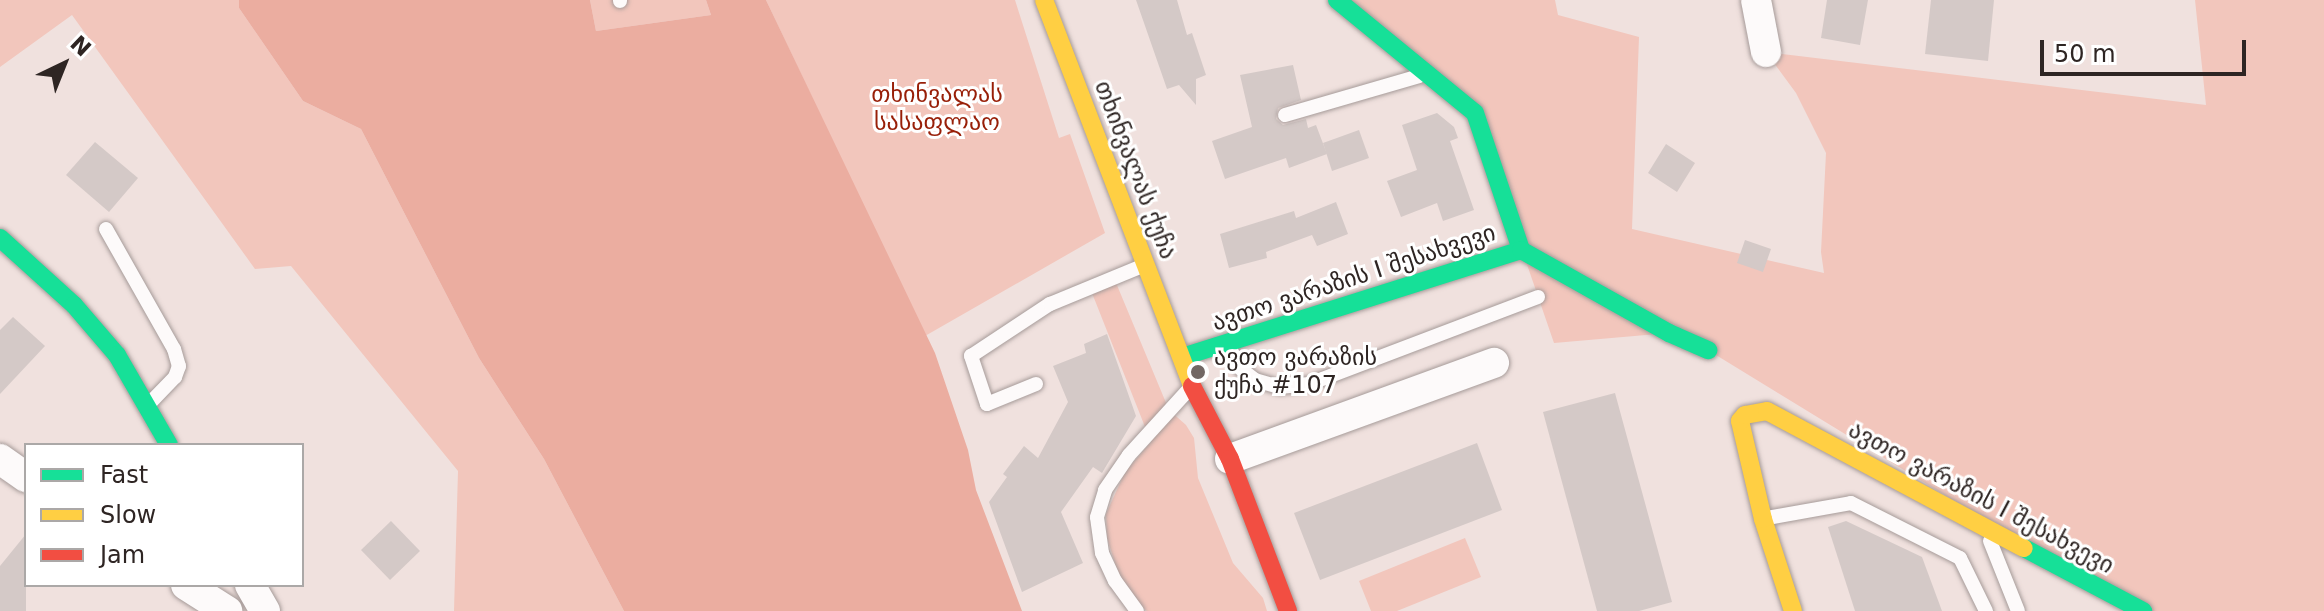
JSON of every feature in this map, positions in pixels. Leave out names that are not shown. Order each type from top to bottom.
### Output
[{"type":"street","name":"თხინვალას ქუჩა","points":[[1044,0],[1192,386],[1230,459],[1288,611]]},
{"type":"street","points":[[1337,0],[1475,113],[1521,250]]},
{"type":"street","points":[[1756,0],[1766,52]]},
{"type":"street","points":[[0,238],[74,305],[117,355],[168,443]]},
{"type":"street","name":"ავთო ვარაზის I შესახვევი","points":[[1182,357],[1521,250],[1644,316],[1669,333],[1708,350]]},
{"type":"street","points":[[1230,459],[1494,363]]},
{"type":"street","name":"ავთო ვარაზის I შესახვევი","points":[[1763,519],[1740,421],[1754,413],[1767,411],[2143,611]]},
{"type":"street","points":[[0,459],[24,476]]},
{"type":"street","points":[[1763,519],[1793,611]]},
{"type":"street","points":[[189,587],[227,611]]},
{"type":"street","points":[[251,587],[265,611]]},
{"type":"lane","points":[[1285,115],[1427,74]]},
{"type":"lane","points":[[106,229],[174,349],[179,366],[175,377],[146,407]]},
{"type":"lane","points":[[1036,384],[987,404],[971,356],[1050,304],[1146,265]]},
{"type":"lane","points":[[1228,343],[1232,356],[1255,380],[1280,387],[1309,384],[1538,297]]},
{"type":"lane","points":[[1137,611],[1115,581],[1102,553],[1097,517],[1105,490],[1129,455],[1192,386]]},
{"type":"lane","points":[[1763,519],[1851,503],[1960,558],[1986,611]]},
{"type":"lane","points":[[1984,526],[2018,611]]},
{"type":"green space","points":[[0,0],[239,0],[239,8],[303,101],[361,129],[479,358],[544,459],[624,611],[454,611],[458,471],[291,266],[255,269],[72,15],[0,67]]},
{"type":"green space","points":[[590,0],[706,0],[711,15],[596,31]]},
{"type":"green space","name":"თხინვალას სასაფლაო","points":[[766,0],[1015,0],[1059,138],[1070,134],[1105,233],[925,336]]},
{"type":"green space","points":[[1337,0],[1555,0],[1558,15],[1639,37],[1632,229],[1824,273],[1821,252],[1826,153],[1796,93],[1766,52],[2206,105],[2195,0],[2324,0],[2324,611],[2147,611],[1948,497],[1698,344],[1669,333],[1554,343],[1475,113]]},
{"type":"green space","points":[[1114,278],[1169,410],[1186,425],[1194,438],[1198,478],[1233,563],[1263,598],[1267,611],[1147,611],[1137,604],[1120,579],[1107,538],[1106,514],[1125,472],[1151,442],[1090,288]]},
{"type":"green space","points":[[1465,538],[1481,577],[1397,611],[1371,611],[1359,581]]},
{"type":"shaded area","points":[[239,0],[590,0],[596,31],[711,15],[706,0],[766,0],[935,353],[968,450],[976,490],[1022,611],[624,611],[544,459],[479,358],[361,129],[303,101],[239,8]]},
{"type":"building","points":[[1136,0],[1177,0],[1187,35],[1192,33],[1206,75],[1196,79],[1196,105],[1179,85],[1167,89]]},
{"type":"building","points":[[1827,0],[1868,0],[1860,45],[1821,38]]},
{"type":"building","points":[[1931,0],[1994,0],[1988,61],[1925,54]]},
{"type":"building","points":[[1293,65],[1301,100],[1278,108],[1276,119],[1283,125],[1306,119],[1308,128],[1316,125],[1327,154],[1289,168],[1286,158],[1225,179],[1212,141],[1252,127],[1240,75]]},
{"type":"building","points":[[1437,113],[1454,127],[1458,138],[1450,141],[1474,210],[1443,221],[1437,203],[1401,217],[1387,181],[1417,170],[1402,125]]},
{"type":"building","points":[[1359,130],[1369,158],[1332,171],[1323,143]]},
{"type":"building","points":[[95,142],[138,178],[109,212],[66,175]]},
{"type":"building","points":[[1666,144],[1695,163],[1677,192],[1648,173]]},
{"type":"building","points":[[1336,202],[1348,234],[1317,246],[1312,235],[1266,252],[1267,258],[1229,268],[1220,234],[1294,211],[1296,218]]},
{"type":"building","points":[[1745,240],[1771,249],[1763,272],[1737,263]]},
{"type":"building","points":[[13,317],[45,346],[0,394],[0,330]]},
{"type":"building","points":[[1107,334],[1136,416],[1102,473],[1093,467],[1061,512],[1083,563],[1022,592],[989,502],[1007,477],[1003,474],[1024,446],[1038,458],[1068,402],[1053,366],[1086,353],[1084,344]]},
{"type":"building","points":[[1615,393],[1672,602],[1639,611],[1597,611],[1543,412]]},
{"type":"building","points":[[1477,443],[1502,510],[1320,580],[1294,513]]},
{"type":"building","points":[[391,521],[420,551],[390,580],[361,550]]},
{"type":"building","points":[[1846,521],[1922,557],[1942,611],[1855,611],[1828,527]]},
{"type":"building","points":[[24,536],[26,611],[0,611],[0,566]]},
{"type":"traffic: fast","points":[[1337,0],[1475,113],[1521,250]]},
{"type":"traffic: fast","points":[[0,238],[74,305],[117,355],[168,443]]},
{"type":"traffic: fast","points":[[1182,357],[1521,250],[1669,333],[1708,350]]},
{"type":"traffic: fast","points":[[2024,548],[2143,611]]},
{"type":"traffic: slow","points":[[1044,0],[1192,386]]},
{"type":"traffic: slow","points":[[1793,611],[1763,519],[1740,421],[1745,415],[1767,411],[2024,548]]},
{"type":"traffic: jam","points":[[1192,386],[1230,459],[1288,611]]},
{"type":"place","name":"ავთო ვარაზის ქუჩა #107","points":[[1198,372]]}]
